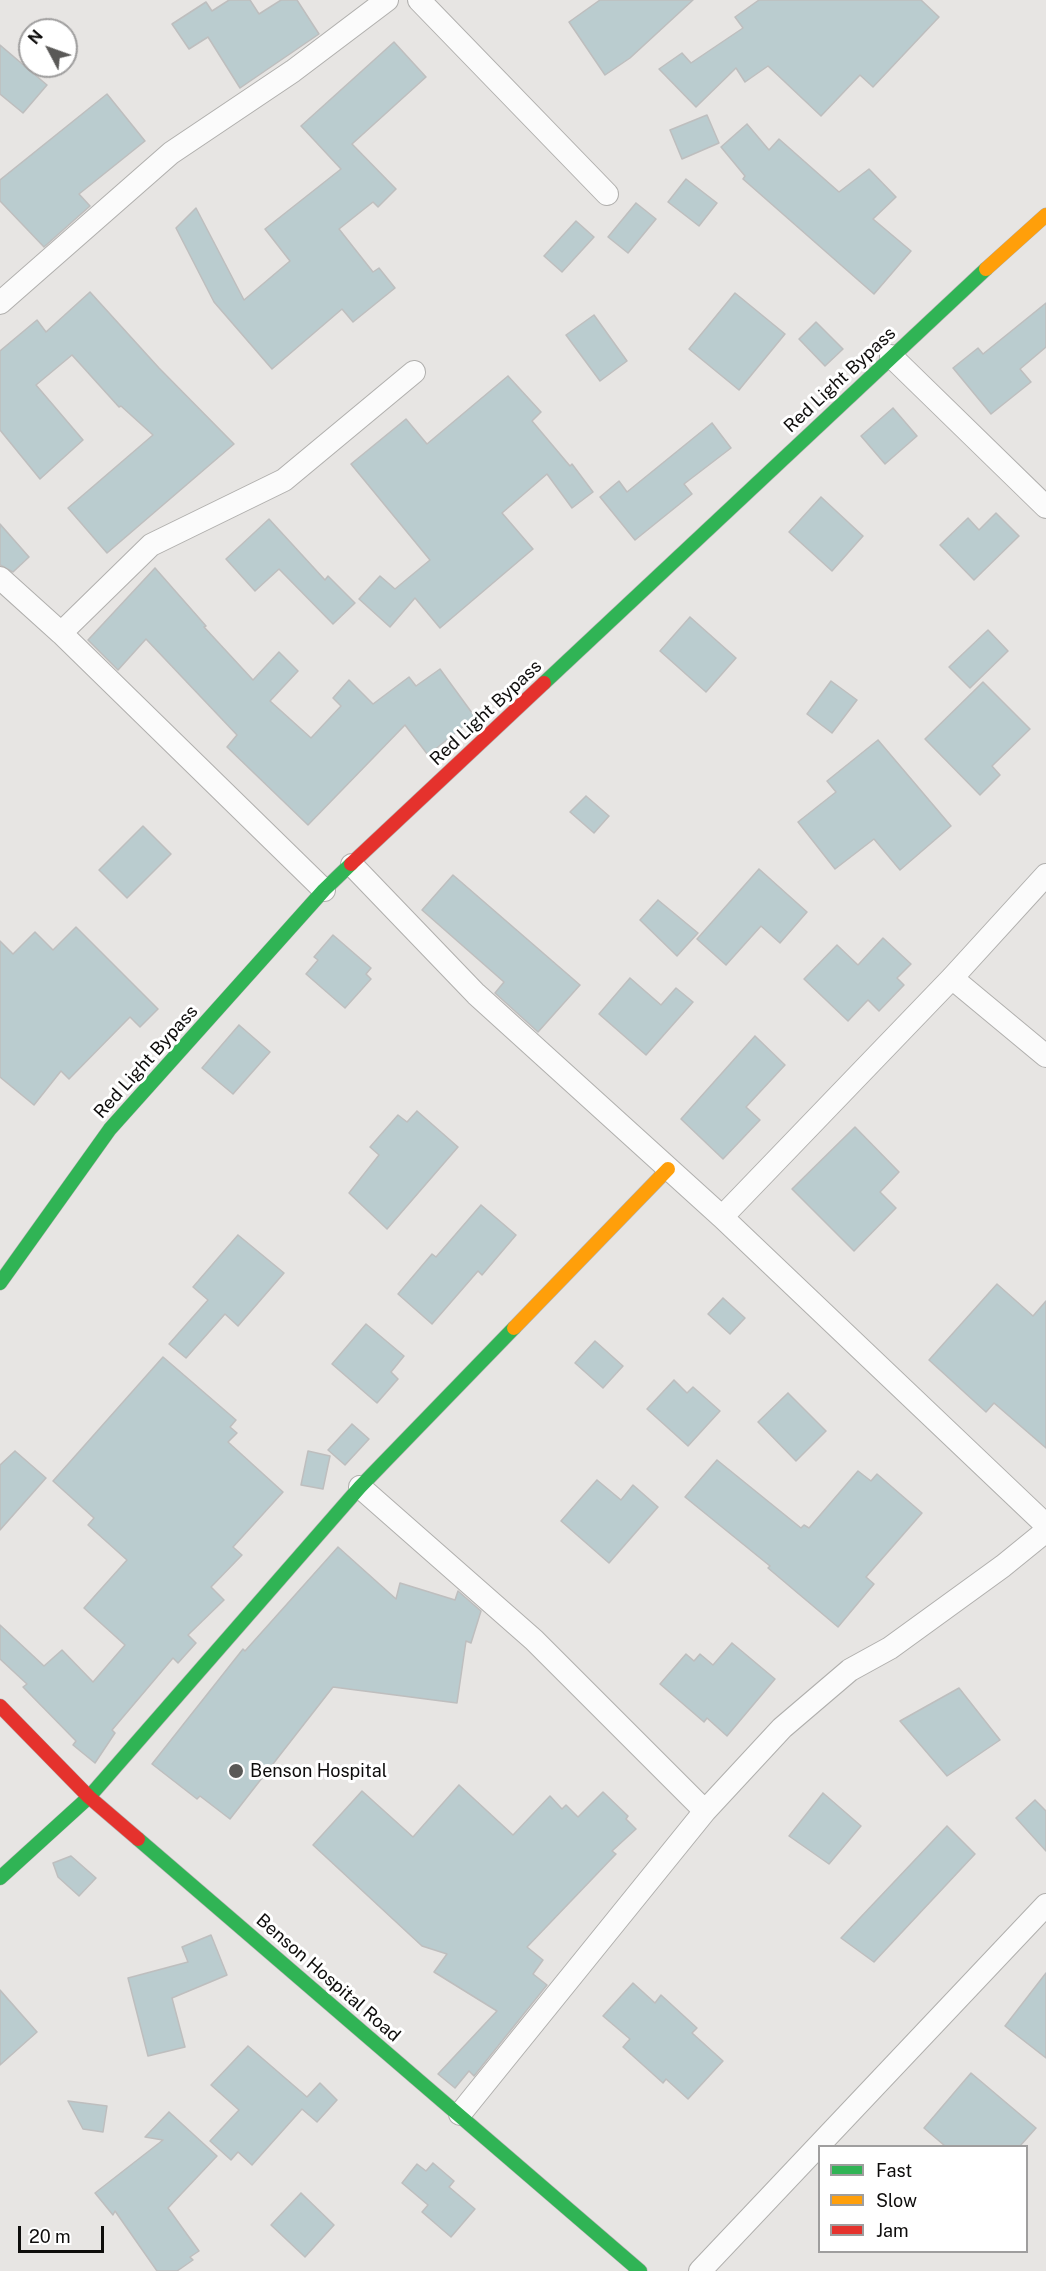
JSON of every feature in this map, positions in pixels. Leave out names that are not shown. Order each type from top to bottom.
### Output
[{"type":"street","points":[[0,303],[171,153],[293,71],[387,0]]},
{"type":"street","points":[[419,0],[607,194]]},
{"type":"street","name":"Red Light Bypass","points":[[0,1283],[110,1129],[324,890],[891,356],[1046,215]]},
{"type":"street","points":[[891,356],[1046,507]]},
{"type":"street","points":[[61,633],[151,545],[284,480],[414,372]]},
{"type":"street","points":[[0,578],[61,633],[324,890]]},
{"type":"street","points":[[352,865],[476,994],[722,1217],[1046,1525]]},
{"type":"street","points":[[722,1217],[952,978],[1046,875]]},
{"type":"street","points":[[952,978],[1046,1056]]},
{"type":"street","points":[[0,1878],[88,1797],[360,1487],[668,1169]]},
{"type":"street","points":[[360,1487],[534,1640],[705,1811]]},
{"type":"street","points":[[460,2114],[705,1811],[782,1728],[850,1670],[890,1648],[1003,1566],[1046,1531]]},
{"type":"street","name":"Benson Hospital Road","points":[[0,1706],[88,1797],[460,2114],[640,2271]]},
{"type":"street","points":[[819,2145],[1046,1905]]},
{"type":"street","points":[[700,2271],[818,2146]]},
{"type":"building","points":[[229,0],[250,0],[259,14],[281,0],[297,0],[319,34],[240,88],[208,37],[189,49],[172,24],[206,2],[212,11]]},
{"type":"building","points":[[600,0],[693,0],[630,58],[605,75],[569,22]]},
{"type":"building","points":[[759,0],[921,0],[939,17],[873,87],[860,75],[821,116],[768,66],[745,82],[736,68],[696,107],[659,69],[682,53],[691,63],[743,28],[735,17]]},
{"type":"building","points":[[394,42],[426,77],[352,144],[396,189],[378,207],[373,202],[339,229],[373,272],[379,268],[395,288],[353,322],[342,309],[272,369],[214,302],[176,228],[196,208],[244,300],[290,261],[265,229],[341,169],[301,126]]},
{"type":"building","points":[[0,45],[18,60],[18,78],[39,78],[47,85],[23,113],[0,94]]},
{"type":"building","points":[[107,94],[145,141],[79,194],[90,206],[44,247],[0,201],[0,180]]},
{"type":"building","points":[[707,115],[719,143],[682,159],[670,130]]},
{"type":"building","points":[[747,124],[769,150],[779,139],[839,192],[869,169],[896,197],[873,219],[911,251],[874,294],[743,179],[745,176],[721,147]]},
{"type":"building","points":[[686,179],[717,203],[699,226],[668,202]]},
{"type":"building","points":[[636,203],[656,219],[628,253],[608,237]]},
{"type":"building","points":[[576,221],[594,237],[562,272],[544,256]]},
{"type":"building","points":[[90,292],[159,368],[234,444],[107,553],[68,508],[153,435],[121,406],[119,407],[72,355],[36,385],[83,440],[40,479],[0,430],[0,351],[37,320],[46,332]]},
{"type":"building","points":[[735,293],[785,334],[739,390],[689,349]]},
{"type":"building","points":[[1046,303],[1046,347],[1020,369],[1031,382],[991,414],[953,368],[978,348],[983,354]]},
{"type":"building","points":[[594,315],[627,361],[600,381],[566,335]]},
{"type":"building","points":[[816,322],[843,349],[825,366],[799,339]]},
{"type":"building","points":[[508,376],[541,412],[532,421],[570,466],[572,464],[593,492],[572,508],[547,474],[502,513],[533,549],[440,628],[415,598],[390,627],[359,599],[380,576],[395,589],[430,560],[351,464],[406,419],[427,444]]},
{"type":"building","points":[[893,408],[917,436],[885,464],[861,436]]},
{"type":"building","points":[[712,423],[731,448],[684,484],[692,494],[635,540],[600,497],[619,481],[627,492]]},
{"type":"building","points":[[821,497],[863,536],[832,571],[789,532]]},
{"type":"building","points":[[996,513],[1019,536],[974,580],[940,545],[968,518],[979,530]]},
{"type":"building","points":[[269,519],[325,580],[328,576],[355,603],[333,624],[279,569],[255,591],[226,559]]},
{"type":"building","points":[[0,524],[29,557],[13,572],[0,565]]},
{"type":"building","points":[[155,568],[206,626],[204,627],[253,680],[279,652],[298,671],[270,701],[311,738],[341,706],[333,698],[349,680],[373,704],[409,677],[416,686],[440,669],[475,717],[428,755],[405,725],[308,825],[227,747],[237,735],[146,639],[118,670],[88,640]]},
{"type":"building","points":[[690,617],[736,658],[706,692],[660,651]]},
{"type":"building","points":[[988,630],[1008,651],[970,688],[949,667]]},
{"type":"building","points":[[831,681],[857,700],[832,733],[807,714]]},
{"type":"building","points":[[983,682],[1030,729],[992,766],[1000,775],[980,795],[925,739]]},
{"type":"building","points":[[878,740],[951,826],[900,870],[874,839],[835,869],[798,822],[836,792],[827,781]]},
{"type":"building","points":[[586,796],[609,816],[594,833],[570,812]]},
{"type":"building","points":[[143,826],[171,854],[127,898],[99,870]]},
{"type":"building","points":[[759,869],[807,912],[780,943],[761,926],[726,965],[697,939]]},
{"type":"building","points":[[453,875],[580,985],[538,1032],[495,993],[504,982],[422,910]]},
{"type":"building","points":[[658,900],[698,933],[677,956],[640,920]]},
{"type":"building","points":[[76,927],[158,1009],[140,1027],[130,1017],[69,1079],[61,1071],[34,1105],[0,1077],[0,941],[13,954],[35,932],[53,950]]},
{"type":"building","points":[[333,935],[371,968],[366,974],[371,979],[345,1008],[306,974],[318,960],[314,957]]},
{"type":"building","points":[[883,938],[911,964],[897,978],[904,985],[879,1011],[868,1000],[848,1021],[804,979],[837,945],[858,965]]},
{"type":"building","points":[[630,978],[661,1005],[676,988],[693,1002],[646,1055],[599,1014]]},
{"type":"building","points":[[239,1025],[270,1052],[233,1094],[202,1068]]},
{"type":"building","points":[[755,1036],[785,1065],[746,1107],[760,1120],[723,1159],[681,1119]]},
{"type":"building","points":[[417,1111],[458,1147],[387,1229],[349,1193],[379,1155],[370,1147],[398,1115],[407,1122]]},
{"type":"building","points":[[855,1127],[899,1172],[880,1192],[896,1208],[854,1251],[792,1189]]},
{"type":"building","points":[[481,1205],[516,1235],[482,1275],[478,1271],[432,1324],[398,1294],[432,1254],[436,1257]]},
{"type":"building","points":[[238,1235],[284,1273],[238,1326],[225,1314],[186,1358],[169,1344],[208,1300],[193,1287]]},
{"type":"building","points":[[997,1284],[1033,1316],[1046,1301],[1046,1448],[994,1403],[986,1412],[929,1360]]},
{"type":"building","points":[[723,1298],[745,1318],[730,1334],[708,1314]]},
{"type":"building","points":[[366,1324],[404,1356],[391,1372],[398,1379],[377,1403],[332,1364]]},
{"type":"building","points":[[595,1341],[623,1366],[603,1388],[575,1363]]},
{"type":"building","points":[[163,1357],[236,1420],[230,1427],[237,1433],[228,1442],[283,1492],[233,1547],[242,1555],[211,1587],[224,1600],[188,1635],[196,1643],[178,1663],[173,1658],[112,1730],[115,1733],[95,1763],[73,1745],[76,1741],[23,1687],[27,1684],[0,1659],[0,1625],[44,1666],[62,1650],[93,1682],[125,1645],[84,1608],[127,1560],[88,1525],[94,1518],[53,1481]]},
{"type":"building","points":[[674,1380],[687,1393],[693,1387],[720,1411],[688,1446],[647,1409]]},
{"type":"building","points":[[788,1393],[826,1431],[796,1461],[758,1422]]},
{"type":"building","points":[[352,1424],[369,1439],[345,1465],[328,1450]]},
{"type":"building","points":[[15,1451],[46,1478],[0,1530],[0,1465]]},
{"type":"building","points":[[308,1451],[330,1456],[323,1489],[301,1485]]},
{"type":"building","points":[[717,1460],[801,1528],[804,1525],[809,1528],[858,1471],[871,1481],[877,1474],[922,1513],[866,1577],[874,1584],[838,1627],[768,1568],[770,1566],[685,1497]]},
{"type":"building","points":[[597,1480],[621,1500],[633,1485],[658,1507],[609,1563],[561,1521]]},
{"type":"building","points":[[338,1547],[396,1599],[400,1583],[455,1600],[458,1591],[481,1611],[471,1643],[466,1641],[457,1703],[333,1687],[230,1819],[200,1796],[197,1799],[152,1764],[243,1649],[245,1651]]},
{"type":"building","points":[[732,1643],[775,1679],[727,1736],[707,1718],[704,1722],[660,1684],[686,1654],[694,1661],[700,1654],[713,1665]]},
{"type":"building","points":[[959,1688],[1000,1740],[947,1776],[900,1721]]},
{"type":"building","points":[[459,1785],[513,1835],[550,1796],[562,1809],[566,1805],[578,1817],[603,1792],[628,1816],[626,1819],[636,1829],[612,1851],[616,1854],[527,1947],[543,1960],[533,1974],[547,1985],[474,2076],[469,2071],[455,2088],[438,2074],[497,2011],[434,1972],[447,1954],[422,1946],[313,1845],[362,1791],[413,1837]]},
{"type":"building","points":[[823,1793],[861,1826],[829,1864],[789,1836]]},
{"type":"building","points":[[1035,1800],[1046,1811],[1046,1851],[1016,1818]]},
{"type":"building","points":[[947,1826],[975,1854],[874,1962],[841,1938]]},
{"type":"building","points":[[71,1856],[96,1878],[79,1896],[58,1877],[53,1863]]},
{"type":"building","points":[[211,1935],[227,1975],[172,1998],[185,2047],[148,2056],[128,1978],[188,1962],[182,1947]]},
{"type":"building","points":[[1046,1973],[1046,2058],[1005,2026]]},
{"type":"building","points":[[633,1983],[655,2003],[661,1995],[697,2028],[692,2033],[723,2061],[688,2099],[666,2079],[663,2083],[623,2047],[630,2039],[603,2016]]},
{"type":"building","points":[[0,1990],[37,2032],[0,2065]]},
{"type":"building","points":[[248,2046],[307,2097],[320,2083],[337,2100],[317,2122],[302,2109],[252,2165],[238,2152],[231,2160],[210,2141],[239,2110],[211,2085]]},
{"type":"building","points":[[971,2073],[1036,2128],[1021,2145],[944,2145],[924,2128]]},
{"type":"building","points":[[68,2101],[107,2106],[103,2132],[83,2129]]},
{"type":"building","points":[[169,2112],[217,2156],[168,2208],[199,2251],[190,2257],[193,2260],[177,2271],[157,2271],[115,2211],[113,2215],[95,2193],[163,2140],[145,2137]]},
{"type":"building","points":[[433,2163],[454,2181],[449,2187],[475,2209],[451,2237],[422,2212],[428,2205],[402,2183],[417,2164],[426,2171]]},
{"type":"building","points":[[301,2193],[334,2225],[305,2257],[271,2225]]},
{"type":"traffic: fast","points":[[544,683],[986,269]]},
{"type":"traffic: fast","points":[[0,1283],[110,1129],[324,890],[351,864]]},
{"type":"traffic: fast","points":[[0,1878],[89,1797],[360,1487],[514,1328]]},
{"type":"traffic: fast","points":[[138,1839],[640,2271]]},
{"type":"traffic: slow","points":[[986,269],[1046,215]]},
{"type":"traffic: slow","points":[[514,1328],[668,1169]]},
{"type":"traffic: jam","points":[[351,864],[544,683]]},
{"type":"traffic: jam","points":[[0,1706],[89,1797],[138,1839]]},
{"type":"place","name":"Benson Hospital","points":[[236,1771]]}]
